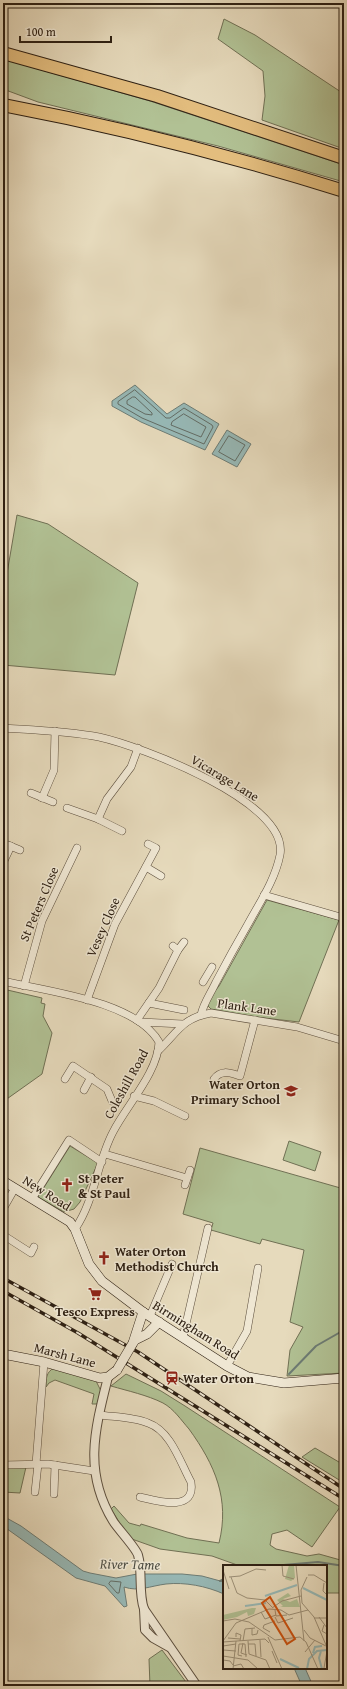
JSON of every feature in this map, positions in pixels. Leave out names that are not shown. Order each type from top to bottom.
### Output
[{"type":"highway","points":[[3,53],[157,96],[344,158]]},
{"type":"highway","points":[[3,97],[73,119]]},
{"type":"highway","points":[[3,105],[155,137],[266,167],[344,191]]},
{"type":"main road","name":"New Road","points":[[3,1181],[65,1219],[75,1229]]},
{"type":"main road","name":"Birmingham Road","points":[[75,1229],[85,1257],[96,1275],[108,1286],[147,1314],[227,1366],[248,1377],[284,1383],[344,1378]]},
{"type":"main road","points":[[134,1342],[147,1314]]},
{"type":"main road","points":[[134,1342],[147,1334],[159,1322]]},
{"type":"main road","name":"Marsh Lane","points":[[3,1354],[44,1362],[95,1377],[108,1377],[117,1370],[134,1342]]},
{"type":"street","name":"Vicarage Lane","points":[[3,728],[55,731],[100,737],[138,748],[197,773],[235,795],[260,814],[273,831],[280,844],[278,860],[264,895],[218,980],[201,1015]]},
{"type":"street","points":[[42,798],[54,770],[55,731]]},
{"type":"street","points":[[98,819],[107,798],[131,767],[138,748]]},
{"type":"street","points":[[31,793],[53,802]]},
{"type":"street","points":[[67,808],[98,819],[122,831]]},
{"type":"street","points":[[3,843],[20,850]]},
{"type":"street","name":"Vesey Close","points":[[87,1000],[115,924],[156,848],[148,844]]},
{"type":"street","points":[[3,863],[11,846]]},
{"type":"street","name":"St Peters Close","points":[[24,986],[42,921],[77,857],[77,848]]},
{"type":"street","points":[[146,868],[161,876]]},
{"type":"street","points":[[264,895],[344,918]]},
{"type":"street","points":[[183,1024],[139,1021],[159,988],[175,948],[184,942]]},
{"type":"street","points":[[203,982],[212,967]]},
{"type":"street","points":[[208,975],[218,980]]},
{"type":"street","name":"Coleshill Road","points":[[3,981],[87,1000],[121,1011],[139,1021],[155,1036],[159,1042],[155,1062],[134,1096],[123,1108],[75,1229]]},
{"type":"street","points":[[149,1003],[184,1010]]},
{"type":"street","name":"Plank Lane","points":[[158,1051],[183,1024],[192,1018],[211,1014],[298,1027],[344,1041]]},
{"type":"street","points":[[214,1079],[217,1074],[223,1072],[240,1076],[255,1020]]},
{"type":"street","points":[[65,1079],[73,1066],[107,1089],[112,1101]]},
{"type":"street","points":[[84,1090],[91,1077]]},
{"type":"street","points":[[134,1096],[154,1101],[185,1116]]},
{"type":"street","points":[[32,1199],[69,1140],[102,1162]]},
{"type":"street","points":[[105,1154],[187,1178]]},
{"type":"street","points":[[184,1185],[190,1170]]},
{"type":"street","points":[[3,1209],[15,1188]]},
{"type":"street","points":[[183,1337],[208,1228]]},
{"type":"street","points":[[3,1235],[31,1252],[34,1247]]},
{"type":"street","points":[[147,1314],[172,1264]]},
{"type":"street","points":[[227,1366],[247,1331],[258,1268]]},
{"type":"street","points":[[35,1492],[44,1362]]},
{"type":"street","points":[[108,1377],[99,1415],[94,1448],[94,1471],[97,1487],[112,1521],[136,1552],[139,1565],[143,1605],[197,1686]]},
{"type":"street","points":[[99,1415],[144,1421],[157,1428],[169,1439],[191,1482],[191,1489],[188,1497],[178,1503],[140,1497]]},
{"type":"street","points":[[3,1465],[55,1465],[94,1471]]},
{"type":"street","points":[[54,1494],[55,1465]]},
{"type":"green space","points":[[224,19],[255,35],[344,94],[344,149],[262,120],[265,96],[263,71],[218,39]]},
{"type":"green space","points":[[3,59],[150,101],[344,165],[344,182],[218,146],[38,102],[3,89]]},
{"type":"green space","points":[[17,515],[48,524],[138,583],[115,675],[3,665],[3,597]]},
{"type":"green space","points":[[267,900],[339,920],[299,1022],[256,1017],[211,1009],[208,1006],[209,998],[219,986]]},
{"type":"green space","points":[[3,989],[42,998],[41,1003],[45,1004],[43,1016],[52,1033],[42,1074],[4,1101]]},
{"type":"green space","points":[[289,1141],[321,1152],[315,1171],[283,1160]]},
{"type":"green space","points":[[70,1146],[98,1163],[80,1202],[74,1209],[64,1212],[38,1197]]},
{"type":"green space","points":[[200,1148],[344,1189],[344,1373],[287,1376],[290,1350],[303,1327],[290,1322],[304,1250],[262,1239],[260,1244],[211,1230],[213,1223],[183,1214]]},
{"type":"green space","points":[[54,1368],[96,1381],[101,1391],[97,1404],[92,1404],[94,1394],[55,1380],[49,1383],[46,1387],[46,1379],[48,1374]]},
{"type":"green space","points":[[126,1374],[161,1391],[340,1507],[312,1547],[287,1530],[272,1534],[270,1545],[276,1549],[307,1556],[319,1554],[344,1561],[344,1593],[327,1593],[327,1565],[237,1565],[212,1556],[160,1549],[129,1538],[111,1509],[114,1506],[129,1523],[140,1526],[141,1524],[187,1538],[219,1543],[223,1512],[218,1483],[213,1469],[198,1442],[174,1411],[167,1405],[157,1400],[111,1386]]},
{"type":"green space","points":[[315,1448],[344,1465],[344,1483],[302,1457]]},
{"type":"green space","points":[[26,1467],[20,1493],[3,1492],[3,1468]]},
{"type":"green space","points":[[162,1650],[189,1686],[150,1686],[149,1659]]},
{"type":"water","points":[[135,385],[167,414],[184,403],[219,424],[205,450],[141,422],[112,406],[112,401]]},
{"type":"water","points":[[227,430],[251,444],[237,467],[212,454]]},
{"type":"water","points":[[3,1516],[21,1526],[83,1571],[116,1578],[137,1574],[182,1574],[202,1576],[223,1582],[223,1594],[188,1584],[166,1584],[140,1589],[124,1587],[127,1606],[124,1607],[105,1586],[76,1578],[3,1526]]},
{"type":"water","points":[[294,1669],[305,1669],[313,1686],[302,1686]]},
{"type":"waterway","points":[[289,1374],[316,1346],[344,1330]]},
{"type":"waterway","points":[[284,1565],[318,1562],[344,1566]]},
{"type":"tunnel","points":[[112,1101],[120,1106]]},
{"type":"railway","points":[[3,1278],[138,1352],[344,1489]]},
{"type":"railway","points":[[3,1291],[78,1333],[344,1499]]},
{"type":"place","name":"Water Orton Primary School","points":[[291,1091]]},
{"type":"place","name":"St Peter & St Paul","points":[[67,1185]]},
{"type":"place","name":"Water Orton Methodist Church","points":[[104,1258]]},
{"type":"place","name":"Tesco Express","points":[[95,1294]]},
{"type":"place","name":"Water Orton","points":[[172,1378]]},
{"type":"water label","name":"River Tame","points":[[130,1564]]}]
